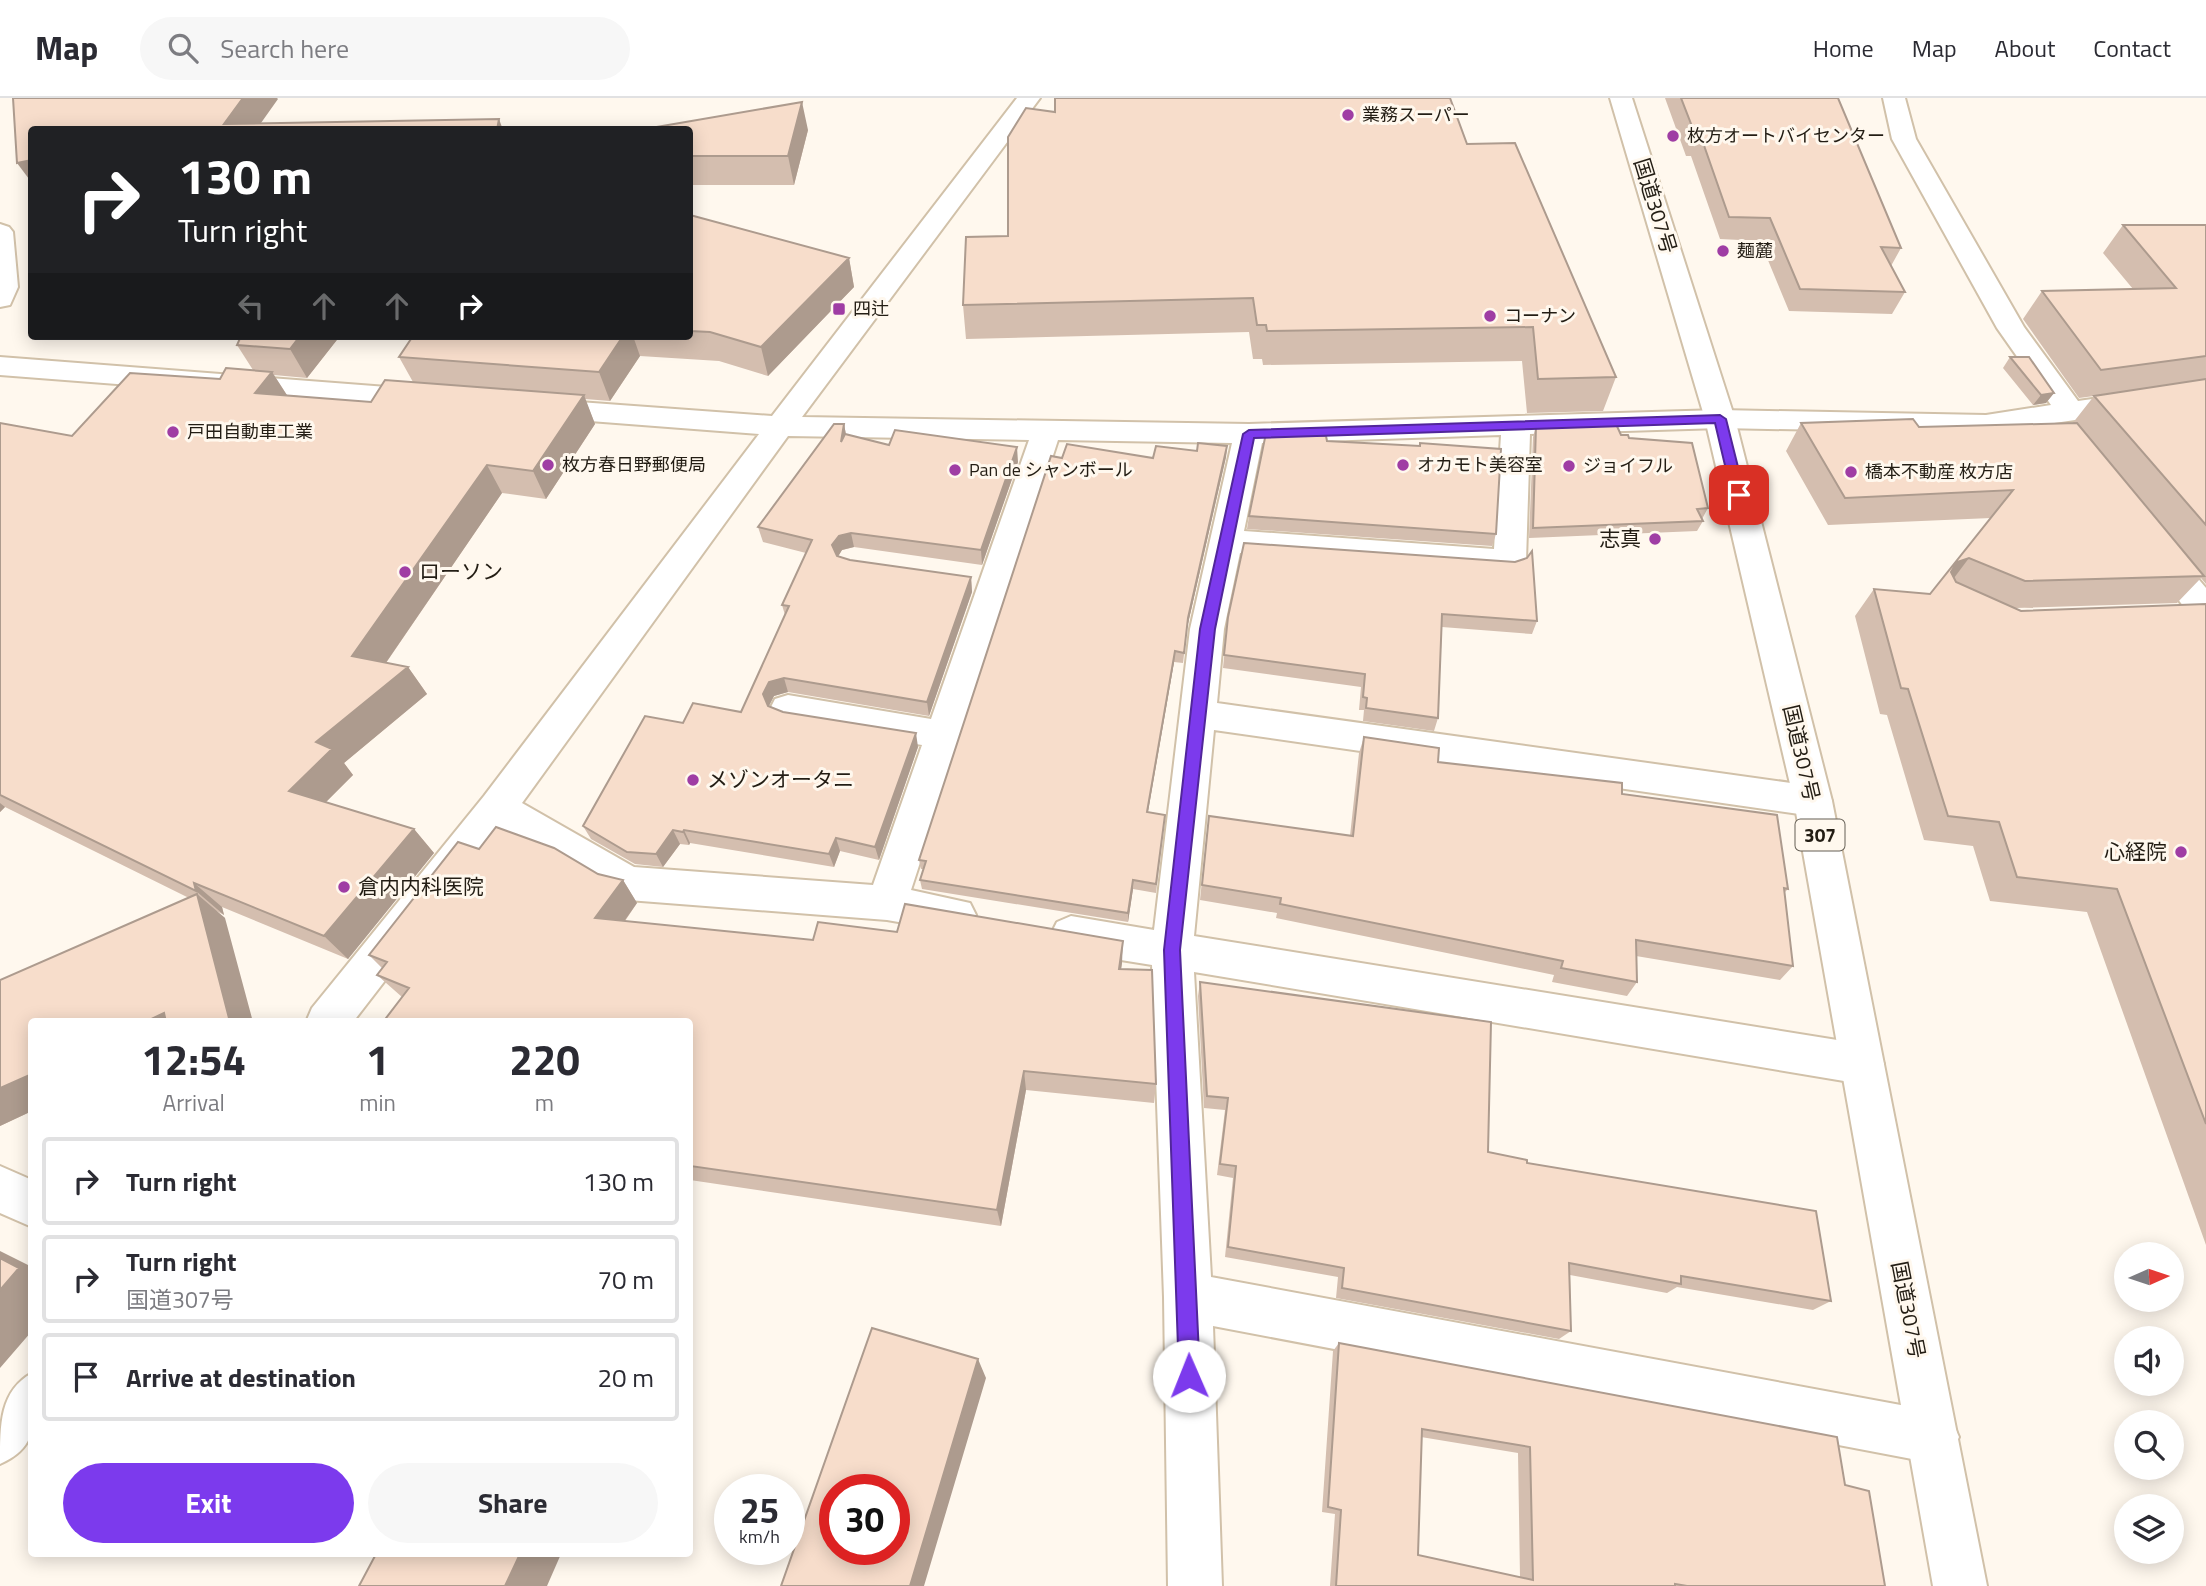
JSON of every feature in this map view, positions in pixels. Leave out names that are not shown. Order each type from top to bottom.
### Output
[{"type":"main road","points":[[330,1018],[497,807],[780,425],[1029,98]]},
{"type":"main road","name":"国道307号","points":[[1621,98],[1720,419],[1813,801],[1960,1586]]},
{"type":"main road","points":[[1894,98],[1904,139],[2058,414],[2071,447]]},
{"type":"main road","points":[[0,232],[5,287],[0,299]]},
{"type":"main road","points":[[5,372],[460,402]]},
{"type":"main road","points":[[516,406],[780,425],[1249,434],[1720,419],[1986,424],[2206,392]]},
{"type":"main road","points":[[1226,541],[1510,561],[1516,425]]},
{"type":"main road","points":[[887,903],[944,735],[983,580],[1047,430]]},
{"type":"main road","points":[[1195,1586],[1188,1297],[1172,950],[1208,629],[1249,434]]},
{"type":"main road","points":[[2139,529],[2206,614]]},
{"type":"main road","points":[[2164,617],[2206,614]]},
{"type":"main road","points":[[788,709],[944,735]]},
{"type":"main road","points":[[1198,714],[1813,801]]},
{"type":"main road","points":[[497,807],[628,883],[887,903],[996,921]]},
{"type":"main road","points":[[1037,928],[1862,1063]]},
{"type":"main road","points":[[0,1189],[28,1202]]},
{"type":"main road","points":[[1188,1297],[1933,1437]]},
{"type":"main road","points":[[0,1438],[28,1403]]},
{"type":"building","points":[[13,98],[243,98],[224,124],[499,119],[498,126],[28,126],[28,161],[17,163]]},
{"type":"building","points":[[1055,98],[1450,98],[1467,144],[1515,143],[1616,377],[1538,379],[1533,327],[1267,331],[1266,325],[1257,325],[1253,298],[963,305],[966,237],[1008,236],[1008,137],[1026,108],[1055,112]]},
{"type":"building","points":[[1681,98],[1838,98],[1901,248],[1881,247],[1905,292],[1800,289],[1770,218],[1729,217],[1700,134],[1695,134]]},
{"type":"building","points":[[802,102],[788,156],[693,156],[693,126],[662,126]]},
{"type":"building","points":[[693,216],[849,258],[761,347],[710,332],[693,331]]},
{"type":"building","points":[[2123,225],[2206,225],[2206,356],[2101,370],[2042,291],[2176,288]]},
{"type":"building","points":[[239,340],[297,340],[290,349],[237,345]]},
{"type":"building","points":[[410,340],[620,340],[599,372],[399,357]]},
{"type":"building","points":[[2010,357],[2029,357],[2054,393],[2041,395]]},
{"type":"building","points":[[226,368],[272,372],[255,393],[371,402],[385,380],[584,395],[533,471],[487,465],[352,656],[408,667],[316,742],[332,749],[289,791],[414,829],[324,936],[194,883],[196,891],[0,795],[0,423],[72,436],[130,373],[220,379]]},
{"type":"building","points":[[2206,379],[2206,525],[2094,396]]},
{"type":"building","points":[[1913,419],[1919,427],[2077,423],[2204,576],[2025,581],[1969,558],[1957,562],[1951,572],[1956,582],[2021,611],[2206,604],[2206,1124],[2117,889],[2017,877],[1999,822],[1948,816],[1908,689],[1901,688],[1874,589],[1930,594],[2013,490],[1845,498],[1801,423]]},
{"type":"building","points":[[834,424],[844,424],[841,442],[845,434],[889,445],[895,430],[1017,447],[981,550],[851,533],[839,536],[832,545],[837,556],[850,560],[971,577],[927,702],[784,678],[769,682],[763,694],[768,706],[783,712],[916,733],[875,847],[836,838],[829,854],[673,830],[656,854],[627,852],[583,826],[645,716],[683,723],[693,703],[741,712],[789,606],[782,605],[812,540],[758,527]]},
{"type":"building","points":[[1616,424],[1621,435],[1628,435],[1629,438],[1692,443],[1708,508],[1697,509],[1703,521],[1533,528],[1536,426]]},
{"type":"building","points":[[1266,433],[1326,436],[1327,441],[1420,446],[1420,443],[1501,449],[1496,534],[1249,516]]},
{"type":"building","points":[[1198,443],[1227,446],[1188,618],[1184,653],[1175,651],[1147,812],[1165,815],[1156,884],[1133,880],[1128,913],[920,880],[926,861],[919,860],[1051,456],[1062,458],[1067,444],[1153,458],[1156,446],[1197,451]]},
{"type":"building","points":[[1244,543],[1515,562],[1527,558],[1532,551],[1537,621],[1442,614],[1438,718],[1366,708],[1367,698],[1363,697],[1365,674],[1224,655],[1228,617]]},
{"type":"building","points":[[1364,737],[1439,748],[1438,762],[1622,783],[1622,794],[1777,815],[1788,889],[1784,888],[1793,966],[1636,940],[1637,982],[1561,968],[1563,961],[1280,904],[1281,898],[1202,885],[1209,816],[1353,836]]},
{"type":"building","points":[[496,827],[554,848],[598,874],[623,880],[595,918],[813,940],[818,922],[897,932],[905,904],[1123,941],[1119,969],[1152,970],[1156,1084],[1024,1071],[997,1210],[693,1166],[693,1018],[386,1018],[409,988],[377,975],[387,962],[369,955],[458,842],[479,849]]},
{"type":"building","points":[[197,894],[229,1018],[165,1018],[164,1013],[153,1018],[28,1018],[28,1076],[0,1088],[0,980]]},
{"type":"building","points":[[1200,982],[1491,1022],[1488,1152],[1527,1160],[1527,1163],[1816,1211],[1831,1301],[1681,1276],[1681,1284],[1569,1263],[1571,1331],[1342,1288],[1344,1268],[1228,1247],[1236,1166],[1220,1164],[1228,1098],[1207,1096]]},
{"type":"building","points":[[0,1258],[19,1268],[0,1290]]},
{"type":"building","points":[[872,1328],[978,1359],[910,1586],[781,1586],[788,1565],[805,1565],[805,1518],[819,1478],[819,1565],[910,1565],[910,1474],[821,1474]]},
{"type":"building","points":[[1339,1343],[1837,1437],[1845,1485],[1869,1491],[1885,1586],[1336,1586],[1341,1510],[1328,1507]],"holes":[[[1422,1429],[1530,1447],[1533,1580],[1418,1555]]]},
{"type":"building","points":[[374,1557],[519,1557],[505,1586],[359,1586]]},
{"type":"place","name":"業務スーパー","points":[[1348,115]]},
{"type":"place","name":"枚方オートバイセンター","points":[[1673,136]]},
{"type":"place","name":"麺麓","points":[[1723,251]]},
{"type":"place","name":"四辻","points":[[839,309]]},
{"type":"place","name":"コーナン","points":[[1490,316]]},
{"type":"place","name":"戸田自動車工業","points":[[173,432]]},
{"type":"place","name":"枚方春日野郵便局","points":[[548,465]]},
{"type":"place","name":"オカモト美容室","points":[[1403,465]]},
{"type":"place","name":"ジョイフル","points":[[1569,466]]},
{"type":"place","name":"Pan de シャンボール","points":[[955,470]]},
{"type":"place","name":"橋本不動産 枚方店","points":[[1851,472]]},
{"type":"place","name":"志真","points":[[1655,539]]},
{"type":"place","name":"ローソン","points":[[405,572]]},
{"type":"place","name":"メゾンオータニ","points":[[693,780]]},
{"type":"place","name":"心経院","points":[[2181,852]]},
{"type":"place","name":"倉内内科医院","points":[[344,887]]},
{"type":"route","points":[[1189,1376],[1172,950],[1208,629],[1249,434],[1720,419],[1739,495]]}]
